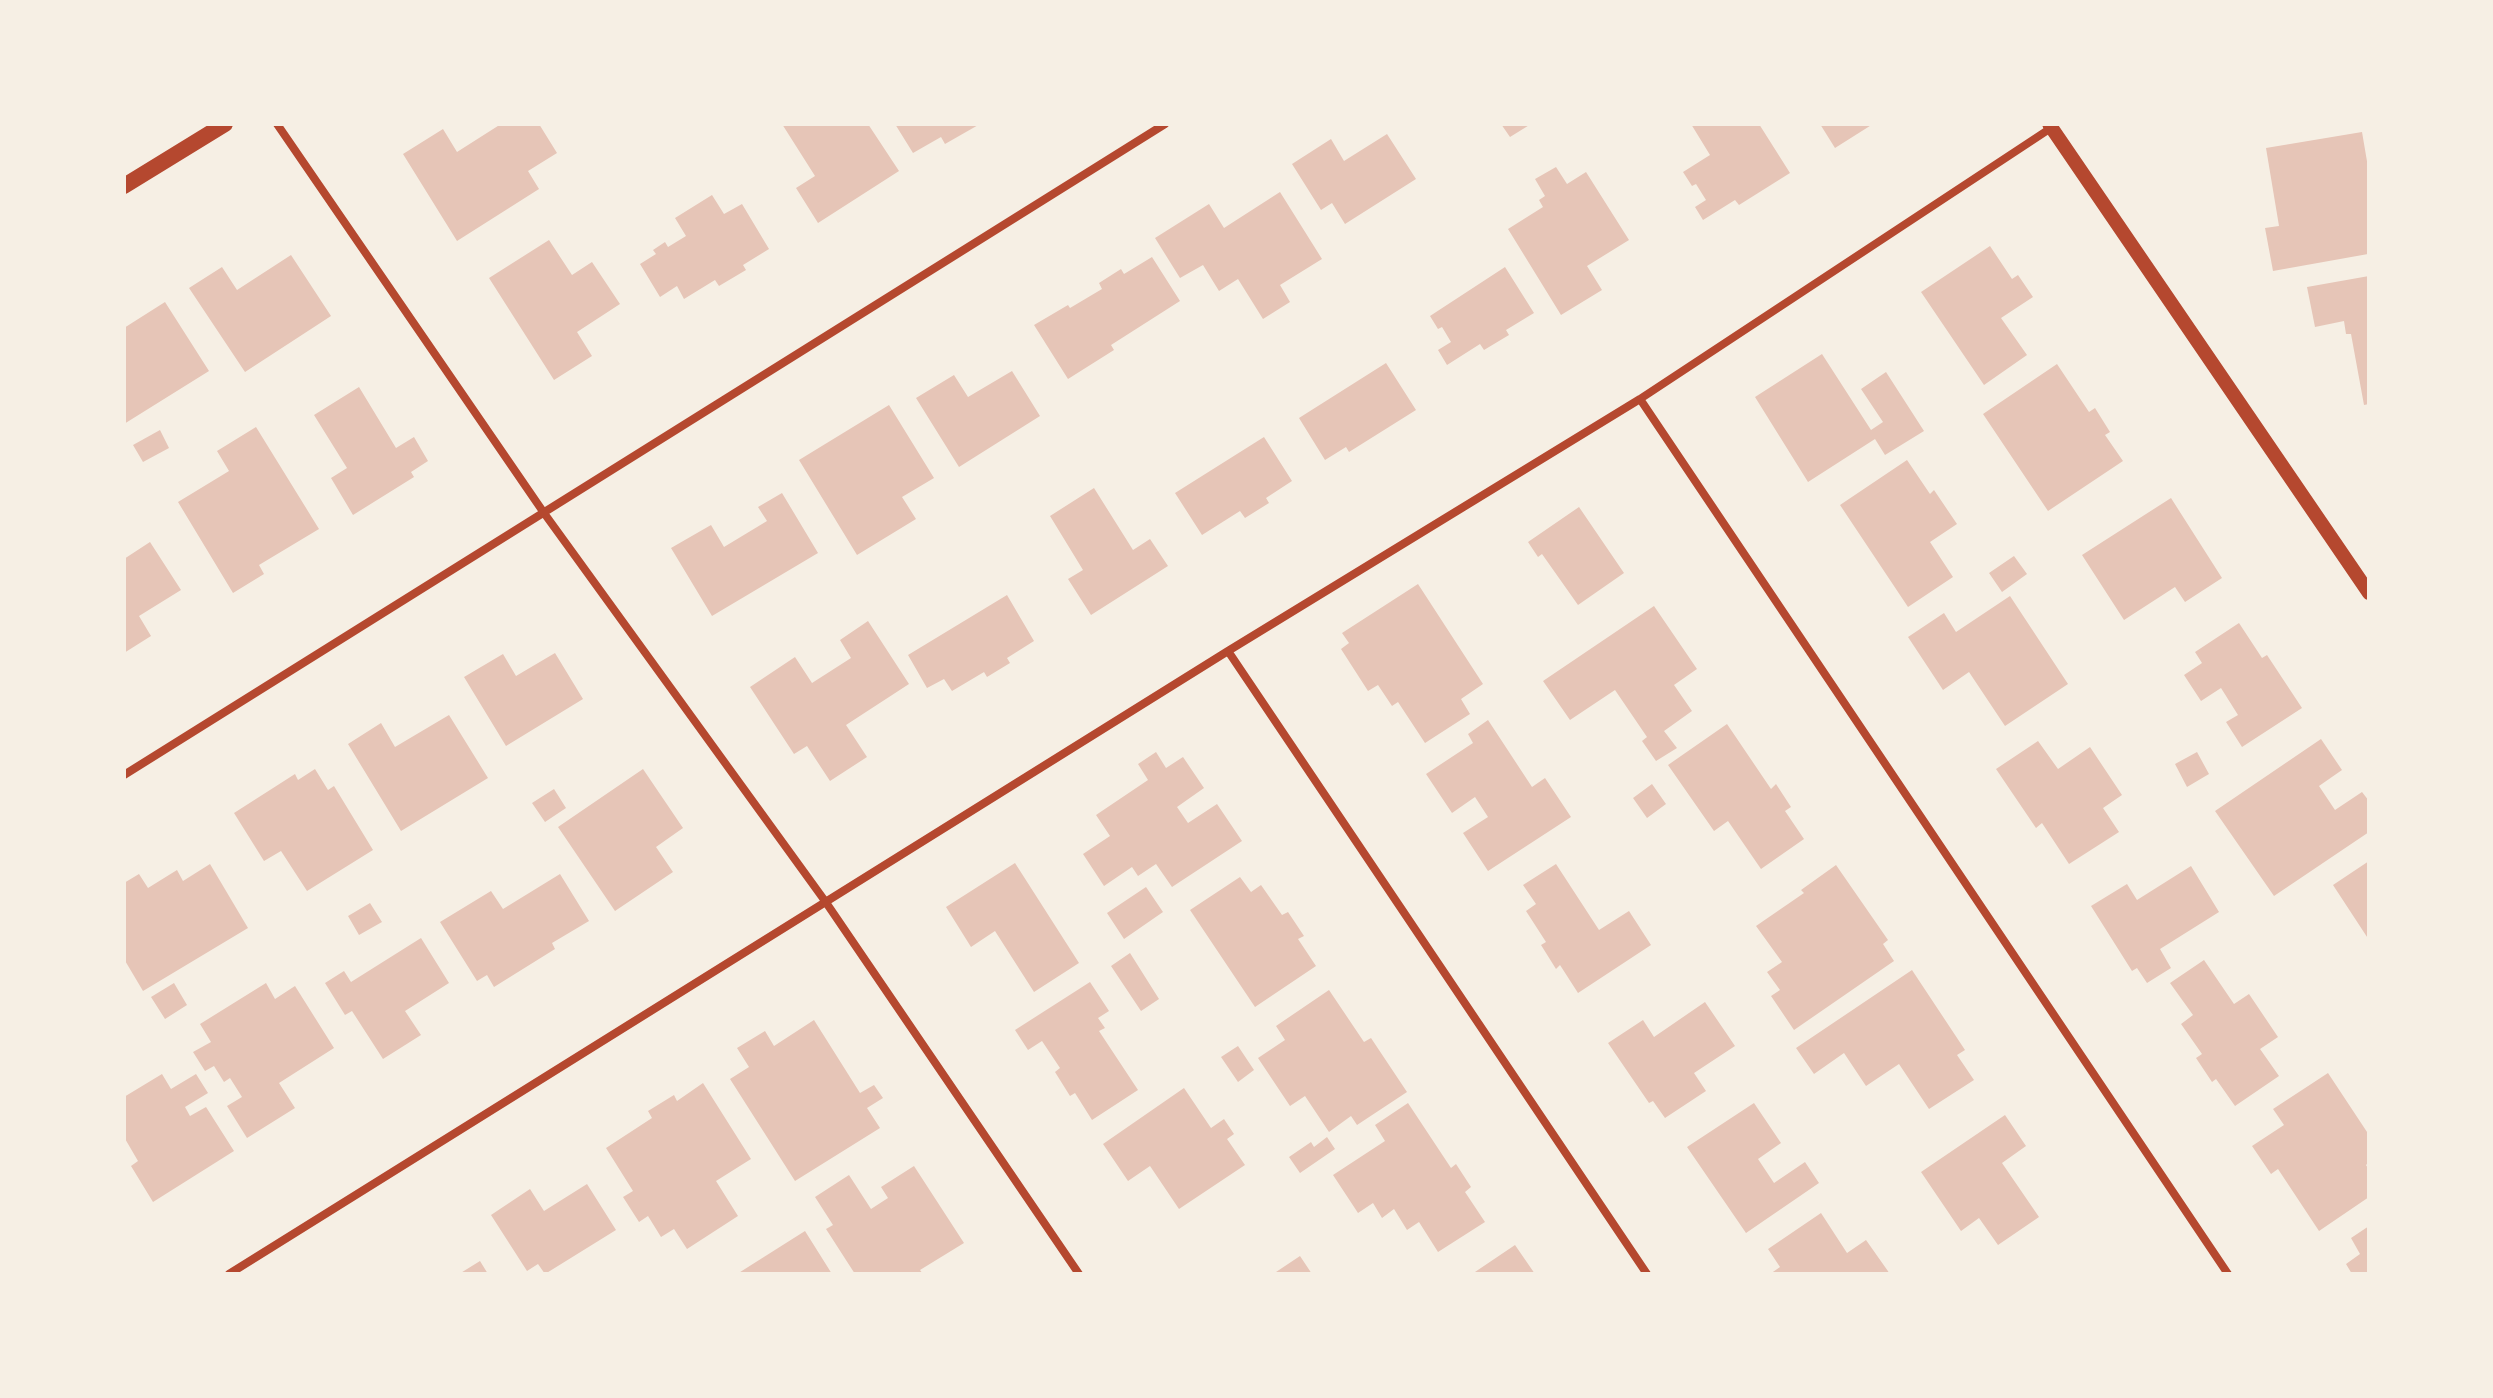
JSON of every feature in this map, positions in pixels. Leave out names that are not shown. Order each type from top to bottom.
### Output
[{"type":"main road","points":[[124,186],[225,124]]},
{"type":"street","points":[[277,124],[544,513],[825,901],[1076,1273]]},
{"type":"street","points":[[124,775],[1165,124]]},
{"type":"street","points":[[229,1274],[1228,651],[1640,399],[2050,126],[2369,593]]},
{"type":"street","points":[[1640,399],[2228,1274]]},
{"type":"street","points":[[1228,651],[1647,1274]]},
{"type":"building","points":[[501,124],[539,124],[557,153],[528,171],[539,189],[457,241],[403,154],[443,129],[457,152]]},
{"type":"building","points":[[782,124],[868,124],[899,171],[818,223],[796,188],[815,176]]},
{"type":"building","points":[[895,124],[980,124],[945,144],[941,137],[913,153]]},
{"type":"building","points":[[1501,124],[1531,124],[1510,137]]},
{"type":"building","points":[[1691,124],[1759,124],[1790,173],[1739,205],[1735,200],[1703,220],[1695,207],[1706,200],[1696,184],[1692,186],[1683,172],[1710,155]]},
{"type":"building","points":[[1820,124],[1873,124],[1835,148]]},
{"type":"building","points":[[2362,132],[2369,173],[2368,254],[2273,271],[2265,228],[2279,226],[2266,148]]},
{"type":"building","points":[[1387,134],[1416,179],[1345,224],[1332,203],[1321,210],[1292,164],[1331,139],[1344,161]]},
{"type":"building","points":[[1556,167],[1567,184],[1586,172],[1629,240],[1587,266],[1602,290],[1561,315],[1508,229],[1543,207],[1539,200],[1545,196],[1535,179]]},
{"type":"building","points":[[1280,192],[1322,259],[1280,285],[1290,302],[1263,319],[1238,279],[1219,291],[1203,265],[1180,278],[1155,238],[1209,204],[1224,228]]},
{"type":"building","points":[[712,195],[724,214],[742,204],[769,249],[743,265],[746,270],[719,286],[715,280],[684,299],[677,286],[660,297],[640,264],[656,254],[653,250],[665,242],[668,247],[686,236],[675,218]]},
{"type":"building","points":[[549,240],[572,275],[592,262],[620,304],[577,332],[592,356],[554,380],[489,278]]},
{"type":"building","points":[[1990,246],[2012,279],[2018,275],[2033,297],[2001,318],[2027,355],[1984,385],[1921,292]]},
{"type":"building","points":[[291,255],[331,316],[245,372],[189,288],[222,267],[237,290]]},
{"type":"building","points":[[1152,257],[1180,301],[1111,345],[1114,350],[1068,379],[1034,325],[1102,289],[1099,283],[1121,269],[1124,274]]},
{"type":"building","points":[[1505,267],[1534,313],[1506,330],[1509,335],[1484,350],[1480,344],[1447,365],[1438,350],[1451,342],[1442,327],[1438,329],[1430,316]]},
{"type":"building","points":[[2369,276],[2369,404],[2364,405],[2351,334],[2346,334],[2344,321],[2315,327],[2307,287]]},
{"type":"building","points":[[165,302],[209,371],[124,424],[124,328]]},
{"type":"building","points":[[1822,354],[1871,430],[1883,422],[1861,389],[1886,372],[1924,431],[1885,455],[1875,439],[1808,482],[1755,397]]},
{"type":"building","points":[[1386,363],[1416,410],[1349,452],[1346,447],[1325,460],[1299,418]]},
{"type":"building","points":[[2057,364],[2089,412],[2095,408],[2110,432],[2105,435],[2123,461],[2048,511],[1983,414]]},
{"type":"building","points":[[1012,371],[1040,416],[959,467],[916,398],[954,375],[968,397]]},
{"type":"building","points":[[359,387],[396,448],[414,437],[428,461],[411,472],[414,477],[353,515],[331,478],[347,468],[314,415]]},
{"type":"building","points":[[889,405],[934,478],[902,497],[916,519],[857,555],[799,460]]},
{"type":"building","points":[[256,427],[319,529],[259,565],[264,574],[233,593],[178,502],[229,471],[217,451]]},
{"type":"building","points":[[160,430],[169,448],[143,462],[133,445]]},
{"type":"building","points":[[1264,437],[1292,481],[1266,498],[1269,503],[1245,518],[1240,511],[1202,535],[1175,493]]},
{"type":"building","points":[[1907,460],[1930,494],[1934,490],[1957,524],[1930,542],[1953,577],[1908,607],[1840,505]]},
{"type":"building","points":[[1094,488],[1133,550],[1150,539],[1168,566],[1091,615],[1068,579],[1083,570],[1050,516]]},
{"type":"building","points":[[782,493],[818,553],[712,616],[671,548],[711,525],[724,547],[767,521],[758,507]]},
{"type":"building","points":[[2171,498],[2222,578],[2185,602],[2175,587],[2124,620],[2082,555]]},
{"type":"building","points":[[1579,507],[1624,573],[1578,605],[1542,554],[1538,557],[1528,542]]},
{"type":"building","points":[[150,542],[181,590],[139,616],[151,636],[124,653],[124,559]]},
{"type":"building","points":[[2014,556],[2027,574],[2002,592],[1989,573]]},
{"type":"building","points":[[1418,584],[1483,684],[1461,699],[1470,714],[1425,743],[1398,702],[1392,706],[1378,685],[1368,691],[1341,649],[1349,643],[1342,633]]},
{"type":"building","points":[[1007,595],[1034,641],[1007,658],[1010,663],[987,677],[984,672],[952,691],[944,679],[927,688],[908,655]]},
{"type":"building","points":[[2010,596],[2068,684],[2005,726],[1969,672],[1943,690],[1908,637],[1944,613],[1956,632]]},
{"type":"building","points":[[1654,606],[1697,669],[1674,685],[1692,711],[1664,731],[1677,748],[1656,761],[1642,741],[1647,737],[1615,690],[1570,720],[1543,681]]},
{"type":"building","points":[[868,621],[909,684],[846,725],[867,757],[830,781],[807,746],[794,754],[750,687],[795,657],[812,683],[851,658],[840,640]]},
{"type":"building","points":[[2239,623],[2262,658],[2267,655],[2302,708],[2242,747],[2226,722],[2238,715],[2221,688],[2201,701],[2184,675],[2202,663],[2195,652]]},
{"type":"building","points":[[555,653],[583,699],[506,746],[464,677],[503,654],[516,676]]},
{"type":"building","points":[[449,715],[488,778],[401,831],[348,744],[381,723],[395,747]]},
{"type":"building","points":[[1488,720],[1532,787],[1545,778],[1571,817],[1488,871],[1463,833],[1488,817],[1475,797],[1452,813],[1426,774],[1473,743],[1468,734]]},
{"type":"building","points":[[1727,724],[1771,789],[1776,784],[1791,807],[1785,811],[1804,839],[1761,869],[1728,821],[1714,831],[1668,765]]},
{"type":"building","points":[[2321,739],[2342,770],[2319,786],[2335,810],[2362,792],[2369,801],[2369,832],[2274,896],[2215,811]]},
{"type":"building","points":[[2038,741],[2058,769],[2090,747],[2122,795],[2103,808],[2119,832],[2069,864],[2042,823],[2036,828],[1996,769]]},
{"type":"building","points":[[1156,752],[1166,768],[1183,757],[1204,788],[1177,807],[1188,823],[1217,804],[1242,841],[1172,887],[1156,864],[1138,876],[1132,867],[1104,886],[1083,854],[1110,836],[1096,815],[1148,780],[1138,764]]},
{"type":"building","points":[[2197,752],[2209,774],[2187,787],[2175,764]]},
{"type":"building","points":[[315,769],[328,790],[334,786],[373,850],[307,891],[281,851],[264,861],[234,813],[295,774],[298,780]]},
{"type":"building","points":[[643,769],[683,828],[656,847],[673,872],[615,911],[558,827]]},
{"type":"building","points":[[1652,784],[1666,804],[1647,818],[1633,798]]},
{"type":"building","points":[[554,789],[566,808],[545,822],[532,803]]},
{"type":"building","points":[[2369,861],[2369,940],[2333,885]]},
{"type":"building","points":[[1015,863],[1079,963],[1034,992],[995,931],[971,947],[946,907]]},
{"type":"building","points":[[210,864],[248,928],[143,991],[124,959],[124,883],[139,874],[148,888],[177,870],[183,881]]},
{"type":"building","points":[[1556,864],[1599,930],[1629,911],[1651,945],[1578,993],[1560,965],[1556,969],[1541,945],[1546,942],[1526,911],[1536,904],[1523,885]]},
{"type":"building","points":[[1836,865],[1888,940],[1883,944],[1894,961],[1794,1030],[1771,996],[1780,990],[1767,972],[1782,962],[1756,926],[1804,893],[1801,890]]},
{"type":"building","points":[[2191,866],[2219,912],[2160,949],[2171,968],[2147,983],[2137,968],[2132,971],[2091,906],[2127,884],[2137,900]]},
{"type":"building","points":[[560,874],[589,921],[552,943],[555,949],[494,987],[487,975],[477,981],[440,922],[491,891],[503,909]]},
{"type":"building","points":[[1240,877],[1251,892],[1261,885],[1282,915],[1288,912],[1304,936],[1298,939],[1316,966],[1255,1007],[1190,910]]},
{"type":"building","points":[[1146,887],[1163,912],[1124,939],[1107,913]]},
{"type":"building","points":[[370,903],[382,922],[359,935],[348,916]]},
{"type":"building","points":[[421,938],[449,983],[405,1011],[421,1035],[383,1059],[352,1011],[345,1015],[325,983],[344,971],[351,982]]},
{"type":"building","points":[[1130,953],[1159,999],[1141,1011],[1111,966]]},
{"type":"building","points":[[2204,960],[2234,1004],[2249,994],[2278,1037],[2260,1049],[2279,1076],[2235,1106],[2216,1079],[2212,1082],[2196,1058],[2202,1054],[2181,1024],[2193,1015],[2170,983]]},
{"type":"building","points":[[1912,970],[1965,1050],[1957,1055],[1974,1080],[1929,1109],[1899,1064],[1866,1086],[1844,1053],[1814,1074],[1796,1048]]},
{"type":"building","points":[[1090,982],[1109,1011],[1098,1018],[1105,1028],[1099,1031],[1138,1090],[1092,1120],[1075,1093],[1070,1096],[1055,1072],[1060,1068],[1042,1041],[1028,1050],[1015,1030]]},
{"type":"building","points":[[174,983],[187,1005],[165,1019],[151,997]]},
{"type":"building","points":[[266,983],[275,999],[295,986],[334,1048],[279,1083],[295,1108],[247,1138],[227,1106],[242,1097],[230,1078],[224,1082],[214,1066],[205,1071],[193,1052],[211,1042],[200,1024]]},
{"type":"building","points":[[1329,990],[1364,1042],[1371,1038],[1407,1092],[1357,1125],[1351,1116],[1329,1132],[1305,1096],[1290,1106],[1258,1058],[1285,1040],[1276,1026]]},
{"type":"building","points":[[1705,1002],[1735,1046],[1694,1073],[1706,1091],[1665,1118],[1653,1101],[1649,1103],[1608,1043],[1643,1020],[1654,1037]]},
{"type":"building","points":[[814,1020],[860,1093],[874,1085],[883,1098],[867,1108],[880,1128],[795,1181],[730,1079],[749,1067],[737,1048],[765,1031],[774,1046]]},
{"type":"building","points":[[1238,1046],[1254,1070],[1238,1082],[1221,1057]]},
{"type":"building","points":[[2328,1073],[2369,1135],[2369,1162],[2366,1165],[2369,1170],[2369,1197],[2319,1231],[2278,1169],[2271,1174],[2252,1146],[2284,1125],[2273,1109]]},
{"type":"building","points":[[162,1074],[171,1089],[196,1074],[208,1093],[185,1107],[190,1116],[206,1107],[234,1151],[153,1202],[131,1166],[138,1161],[124,1137],[124,1097]]},
{"type":"building","points":[[703,1083],[751,1159],[716,1181],[738,1216],[687,1249],[674,1229],[661,1237],[648,1216],[639,1222],[623,1197],[633,1191],[606,1148],[652,1118],[648,1111],[674,1095],[677,1101]]},
{"type":"building","points":[[1184,1088],[1211,1128],[1224,1119],[1234,1134],[1227,1139],[1245,1165],[1179,1209],[1150,1166],[1128,1181],[1103,1144]]},
{"type":"building","points":[[1408,1103],[1451,1168],[1456,1164],[1471,1187],[1465,1192],[1485,1222],[1438,1252],[1419,1222],[1407,1230],[1394,1209],[1382,1218],[1373,1203],[1358,1213],[1333,1175],[1385,1141],[1375,1125]]},
{"type":"building","points":[[1754,1103],[1781,1143],[1758,1159],[1774,1183],[1805,1162],[1819,1183],[1746,1233],[1687,1147]]},
{"type":"building","points":[[2005,1115],[2026,1146],[2002,1163],[2039,1217],[1998,1245],[1979,1218],[1961,1231],[1921,1172]]},
{"type":"building","points":[[1327,1137],[1335,1149],[1300,1173],[1289,1157],[1311,1142],[1314,1147]]},
{"type":"building","points":[[914,1166],[964,1243],[920,1270],[923,1274],[855,1274],[826,1229],[833,1225],[815,1197],[849,1175],[871,1209],[888,1198],[881,1187]]},
{"type":"building","points":[[587,1184],[616,1230],[545,1274],[538,1264],[527,1271],[491,1215],[530,1189],[544,1211]]},
{"type":"building","points":[[1821,1213],[1847,1253],[1866,1240],[1890,1274],[1770,1274],[1780,1267],[1768,1249]]},
{"type":"building","points":[[2369,1226],[2369,1274],[2352,1274],[2346,1264],[2360,1254],[2351,1238]]},
{"type":"building","points":[[805,1231],[832,1274],[737,1274]]},
{"type":"building","points":[[1515,1245],[1535,1274],[1472,1274]]},
{"type":"building","points":[[1300,1256],[1312,1274],[1273,1274]]},
{"type":"building","points":[[480,1261],[488,1274],[459,1274]]}]
